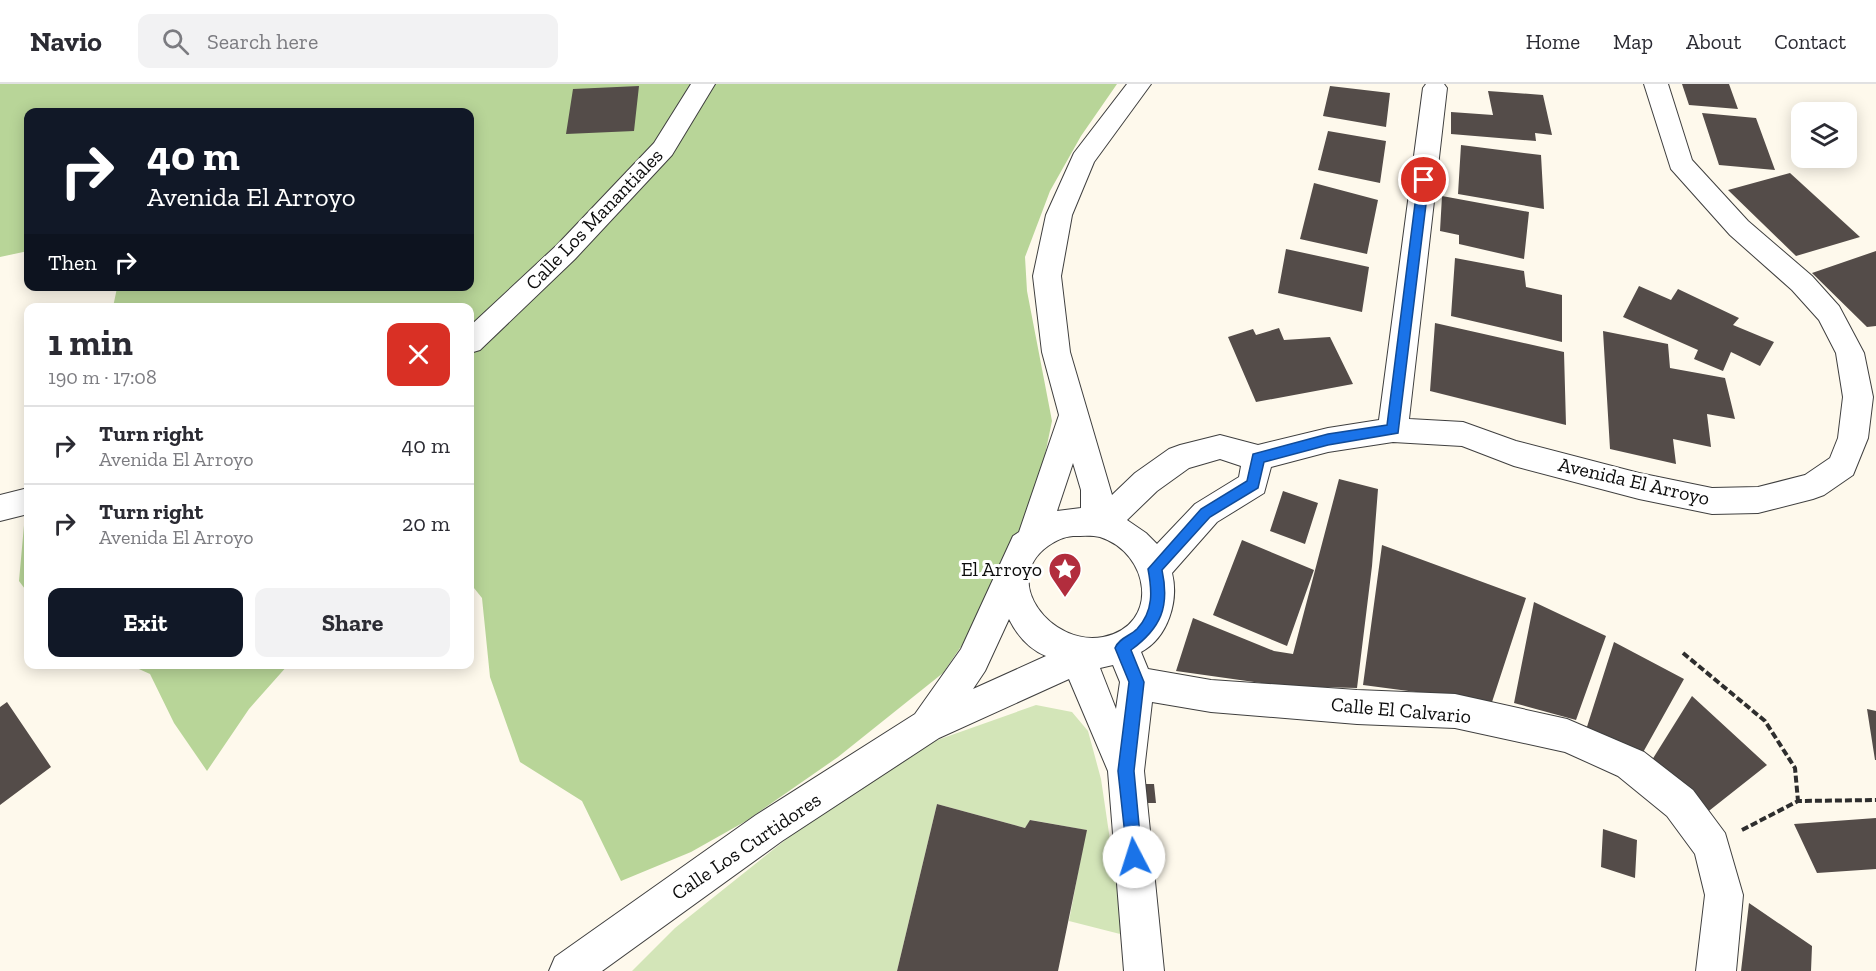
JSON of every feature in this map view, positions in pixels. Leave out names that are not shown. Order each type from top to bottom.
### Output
[{"type":"street","name":"Calle Los Manantiales","points":[[474,338],[566,252],[663,149],[703,84]]},
{"type":"street","points":[[1100,524],[1096,490],[1056,352],[1047,276],[1059,215],[1083,159],[1139,84]]},
{"type":"street","name":"Avenida El Arroyo","points":[[1258,458],[1328,440],[1393,429],[1464,434],[1514,453],[1605,477],[1712,501],[1758,500],[1813,486],[1842,466],[1853,438],[1858,397],[1850,353],[1828,313],[1802,283],[1739,228],[1680,163],[1656,84]]},
{"type":"street","points":[[1393,429],[1435,88]]},
{"type":"street","points":[[1032,539],[1051,527],[1062,524],[1073,522],[1100,524],[1124,534],[1142,548],[1155,569],[1160,591],[1155,614],[1142,633],[1122,648],[1101,653],[1076,652],[1052,644],[1034,631],[1021,614],[1014,596],[1013,576],[1019,556],[1032,539],[1074,415]]},
{"type":"street","points":[[1100,524],[1146,482],[1180,458],[1220,447],[1258,458],[1253,484],[1206,513],[1155,569]]},
{"type":"street","points":[[0,508],[24,502]]},
{"type":"street","name":"Calle Los Curtidores","points":[[927,726],[973,660],[1013,576]]},
{"type":"street","points":[[1122,648],[1137,682],[1126,771],[1144,971]]},
{"type":"street","points":[[1076,652],[1126,771]]},
{"type":"street","name":"Calle Los Curtidores","points":[[569,971],[760,835],[927,726],[1056,669],[1076,652]]},
{"type":"street","name":"Calle El Calvario","points":[[1137,682],[1169,690],[1212,696],[1358,707],[1455,711],[1567,736],[1631,764],[1680,803],[1712,846],[1724,895],[1716,971]]},
{"type":"path","points":[[1683,653],[1765,721],[1795,768],[1798,801]]},
{"type":"path","points":[[1712,846],[1798,801],[1876,800]]},
{"type":"green space","points":[[0,84],[1117,84],[1081,136],[1050,191],[1025,257],[1027,291],[1052,421],[1035,503],[981,617],[943,673],[838,757],[746,821],[691,852],[621,881],[582,801],[520,762],[490,677],[482,598],[474,588],[474,303],[114,303],[116,291],[474,291],[474,108],[24,108],[24,252],[0,257]]},
{"type":"green space","points":[[24,525],[24,588],[19,581]]},
{"type":"green space","points":[[139,669],[284,669],[249,709],[207,771],[174,723],[150,674]]},
{"type":"green space","points":[[1036,705],[1072,712],[1088,731],[1101,779],[1124,935],[1069,921],[1086,830],[1031,820],[1025,828],[937,804],[897,971],[632,971],[675,928],[789,837],[867,779],[929,743]]},
{"type":"building","points":[[1682,84],[1729,84],[1738,109],[1689,105]]},
{"type":"building","points":[[639,86],[634,131],[566,134],[573,89]]},
{"type":"building","points":[[1330,86],[1390,93],[1386,127],[1323,116]]},
{"type":"building","points":[[1488,91],[1543,95],[1552,135],[1535,133],[1536,141],[1451,134],[1451,112],[1493,115]]},
{"type":"building","points":[[1702,113],[1756,118],[1775,170],[1719,165]]},
{"type":"building","points":[[1328,131],[1386,141],[1380,183],[1318,170]]},
{"type":"building","points":[[1461,145],[1541,155],[1544,209],[1458,194]]},
{"type":"building","points":[[1790,173],[1860,237],[1796,256],[1728,190]]},
{"type":"building","points":[[1314,183],[1378,200],[1367,254],[1300,239]]},
{"type":"building","points":[[1442,196],[1529,212],[1524,259],[1459,244],[1459,235],[1440,231]]},
{"type":"building","points":[[1286,249],[1369,267],[1362,312],[1278,293]]},
{"type":"building","points":[[1876,251],[1876,326],[1867,327],[1812,273]]},
{"type":"building","points":[[1455,258],[1524,271],[1526,287],[1562,295],[1562,342],[1451,316]]},
{"type":"building","points":[[1639,286],[1671,300],[1678,289],[1739,318],[1733,325],[1774,342],[1760,366],[1731,352],[1723,371],[1694,359],[1698,350],[1623,317]]},
{"type":"building","points":[[1435,323],[1564,352],[1566,425],[1430,391]]},
{"type":"building","points":[[1279,328],[1284,340],[1330,337],[1353,384],[1256,402],[1228,337],[1253,329],[1256,335]]},
{"type":"building","points":[[1603,331],[1668,344],[1670,368],[1725,378],[1735,419],[1707,414],[1711,447],[1673,439],[1676,464],[1610,449]]},
{"type":"building","points":[[1339,479],[1378,489],[1372,566],[1357,688],[1283,686],[1176,671],[1193,618],[1274,651],[1293,654]]},
{"type":"building","points":[[1283,491],[1318,503],[1305,544],[1270,531]]},
{"type":"building","points":[[1242,540],[1314,570],[1287,646],[1213,615]]},
{"type":"building","points":[[1382,545],[1526,598],[1492,702],[1363,685]]},
{"type":"building","points":[[1534,602],[1606,636],[1576,720],[1514,703]]},
{"type":"building","points":[[1614,642],[1684,679],[1641,756],[1585,733]]},
{"type":"building","points":[[1692,696],[1767,765],[1705,814],[1652,760]]},
{"type":"building","points":[[7,702],[51,767],[0,805],[0,707]]},
{"type":"building","points":[[1867,709],[1876,711],[1876,760],[1875,760]]},
{"type":"building","points":[[1135,784],[1154,784],[1156,803],[1138,803]]},
{"type":"building","points":[[937,804],[1025,828],[1030,820],[1087,830],[1058,971],[897,971]]},
{"type":"building","points":[[1876,818],[1876,869],[1817,873],[1794,824]]},
{"type":"building","points":[[1603,829],[1637,840],[1635,878],[1601,867]]},
{"type":"building","points":[[1749,903],[1812,946],[1811,971],[1741,971]]},
{"type":"place","name":"El Arroyo","points":[[1065,598]]},
{"type":"route","points":[[1134,857],[1126,771],[1137,682],[1122,648],[1142,633],[1155,614],[1160,591],[1155,569],[1206,513],[1253,484],[1258,458],[1328,440],[1393,429],[1424,180]]}]
